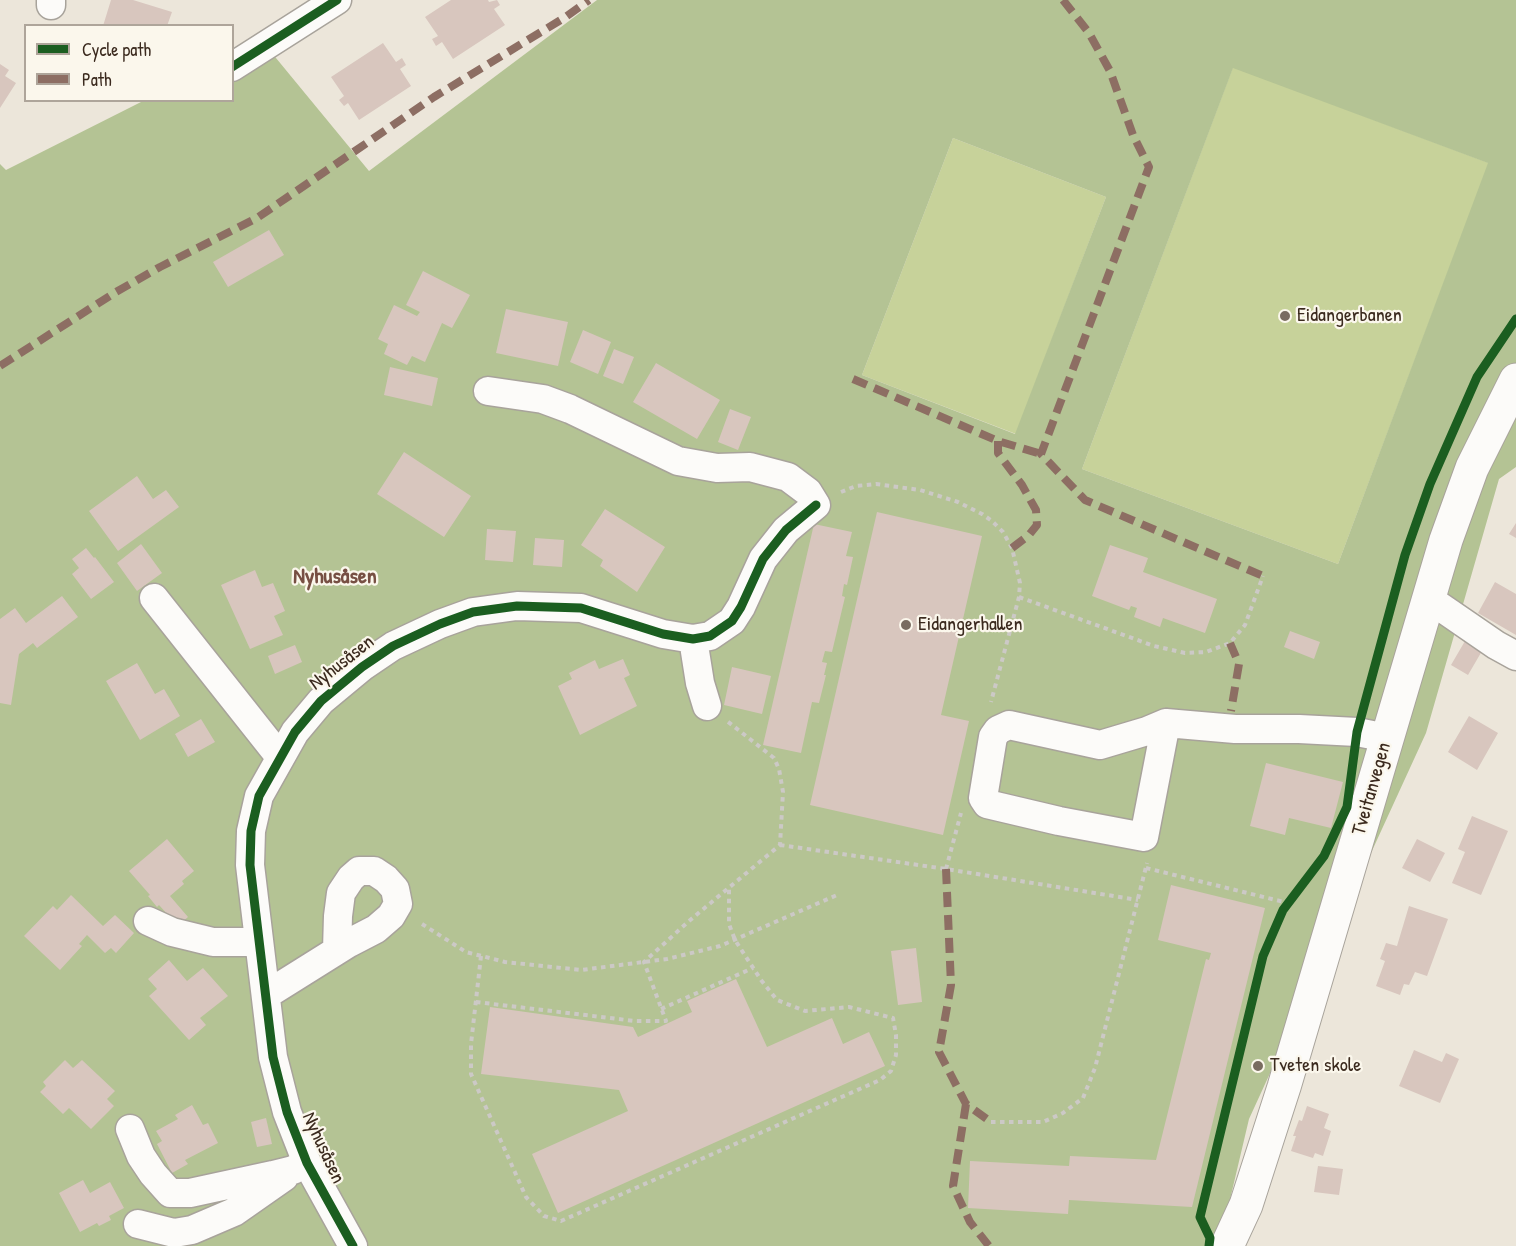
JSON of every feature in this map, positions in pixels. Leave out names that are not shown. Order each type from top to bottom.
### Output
[{"type":"main road","name":"Tveitanvegen","points":[[1236,1246],[1246,1205],[1316,980],[1446,540],[1473,468],[1514,389]]},
{"type":"main road","name":"Tveitanvegen","points":[[1227,1246],[1246,1205]]},
{"type":"street","points":[[234,66],[337,0]]},
{"type":"street","points":[[488,391],[527,396],[561,406],[678,461],[717,468],[750,468],[788,477],[808,492],[816,505]]},
{"type":"street","name":"Nyhusåsen","points":[[353,1246],[300,1167],[273,1057],[258,942],[250,865],[251,831],[259,796],[295,732],[321,701],[362,667],[393,646],[440,624],[473,612],[516,606],[581,608],[663,634],[693,639],[710,636],[732,621],[763,559],[786,530],[816,505]]},
{"type":"street","points":[[154,598],[280,758]]},
{"type":"street","points":[[1429,599],[1516,656]]},
{"type":"street","points":[[693,639],[700,683],[707,706]]},
{"type":"street","points":[[1166,723],[1144,837],[1059,821],[987,804],[983,798],[982,793],[995,733],[998,729],[1009,725],[1100,745],[1166,723],[1235,729],[1357,732],[1387,738]]},
{"type":"street","points":[[148,921],[172,932],[213,942],[258,942]]},
{"type":"street","points":[[266,995],[337,950]]},
{"type":"street","points":[[130,1129],[141,1156],[162,1186],[170,1193],[190,1193],[300,1167]]},
{"type":"street","points":[[138,1224],[174,1233],[192,1230],[234,1212],[300,1167]]},
{"type":"path","points":[[816,505],[856,486],[876,484],[920,490],[958,502],[992,520],[1012,548],[1019,572],[1018,597],[990,706]]},
{"type":"path","points":[[1018,597],[1154,646],[1185,652],[1206,652],[1230,643],[1245,625],[1263,576]]},
{"type":"path","points":[[644,962],[780,844],[783,792],[777,763],[774,758],[707,706]]},
{"type":"path","points":[[946,869],[963,804]]},
{"type":"path","points":[[991,1122],[1043,1122],[1063,1113],[1083,1098],[1095,1068],[1146,868],[1150,850],[1144,837]]},
{"type":"path","points":[[780,844],[1138,900]]},
{"type":"path","points":[[1146,868],[1285,907],[1295,894]]},
{"type":"path","points":[[482,956],[471,1044],[471,1074],[526,1197],[544,1216],[561,1221],[880,1080],[891,1071],[896,1055],[893,1018],[849,1007],[805,1011],[777,1000],[735,939],[729,924],[729,887]]},
{"type":"path","points":[[422,924],[466,952],[505,962],[581,970],[667,959],[710,948],[837,895]]},
{"type":"path","points":[[476,1002],[635,1021],[666,1021],[644,962]]},
{"type":"path","points":[[661,1009],[753,968]]},
{"type":"green space","points":[[597,0],[1516,0],[1516,467],[1499,479],[1426,733],[1249,1119],[1219,1246],[0,1246],[0,164],[6,170],[141,102],[234,102],[234,55],[262,41],[369,171]],"holes":[[[1233,68],[1488,163],[1338,564],[1082,469]],[[953,138],[1106,197],[1015,434],[862,375]]]},
{"type":"green space","name":"Eidangerbanen","points":[[1233,67],[1489,163],[1338,564],[1082,469]]},
{"type":"green space","points":[[953,138],[1106,197],[1016,434],[862,375]]},
{"type":"building","points":[[111,0],[133,0],[172,12],[168,24],[104,24]]},
{"type":"building","points":[[451,0],[488,0],[489,2],[497,0],[500,5],[494,9],[505,25],[453,59],[442,42],[436,46],[432,39],[438,36],[425,17]]},
{"type":"building","points":[[383,43],[396,62],[402,58],[406,65],[400,69],[411,86],[359,120],[348,103],[344,106],[339,100],[344,96],[331,77]]},
{"type":"building","points":[[0,64],[9,70],[5,76],[16,83],[0,108]]},
{"type":"building","points":[[269,230],[284,255],[228,287],[213,262]]},
{"type":"building","points":[[423,271],[470,295],[452,328],[442,323],[425,362],[412,356],[407,365],[384,354],[388,344],[378,339],[394,305],[417,316],[420,312],[406,305]]},
{"type":"building","points":[[506,309],[568,322],[558,366],[496,353]]},
{"type":"building","points":[[583,330],[611,342],[598,374],[570,362]]},
{"type":"building","points":[[614,349],[634,357],[623,384],[603,376]]},
{"type":"building","points":[[656,363],[720,400],[697,439],[633,402]]},
{"type":"building","points":[[390,367],[438,378],[432,406],[384,395]]},
{"type":"building","points":[[730,409],[751,417],[738,450],[718,442]]},
{"type":"building","points":[[404,452],[471,496],[444,537],[377,494]]},
{"type":"building","points":[[137,476],[153,499],[166,490],[179,507],[118,551],[89,511]]},
{"type":"building","points":[[605,509],[665,547],[637,592],[600,566],[603,560],[581,545]]},
{"type":"building","name":"Eidangerhallen","points":[[877,512],[982,536],[941,715],[969,721],[943,835],[810,805]]},
{"type":"building","points":[[1516,523],[1516,538],[1509,534]]},
{"type":"building","points":[[814,524],[852,532],[846,556],[853,557],[847,585],[844,584],[842,596],[845,597],[832,652],[825,651],[822,662],[827,663],[819,703],[812,702],[801,753],[763,745]]},
{"type":"building","points":[[487,529],[516,531],[513,562],[485,560]]},
{"type":"building","points":[[535,538],[564,540],[562,567],[533,565]]},
{"type":"building","points":[[141,544],[162,573],[137,591],[117,563]]},
{"type":"building","points":[[1110,545],[1148,558],[1143,572],[1217,599],[1205,633],[1163,618],[1160,627],[1134,617],[1137,608],[1131,606],[1129,610],[1092,596]]},
{"type":"building","points":[[86,548],[114,582],[91,599],[72,574],[79,568],[72,559]]},
{"type":"building","points":[[255,570],[262,587],[273,583],[285,611],[274,616],[283,635],[250,649],[221,585]]},
{"type":"building","points":[[1495,582],[1516,594],[1516,635],[1478,613]]},
{"type":"building","points":[[62,596],[78,617],[37,648],[33,643],[19,654],[11,705],[0,703],[0,619],[15,608],[26,623]]},
{"type":"building","points":[[1290,631],[1320,642],[1314,659],[1284,647]]},
{"type":"building","points":[[1465,641],[1482,651],[1468,675],[1451,665]]},
{"type":"building","points":[[295,645],[302,662],[275,674],[268,656]]},
{"type":"building","points":[[623,659],[630,675],[624,678],[637,706],[580,735],[558,686],[572,679],[569,673],[595,660],[599,669]]},
{"type":"building","points":[[137,663],[155,694],[164,689],[180,716],[140,740],[106,681]]},
{"type":"building","points":[[732,667],[771,676],[762,714],[724,705]]},
{"type":"building","points":[[1469,716],[1498,733],[1477,770],[1448,752]]},
{"type":"building","points":[[201,719],[215,742],[188,757],[175,734]]},
{"type":"building","points":[[1266,763],[1343,782],[1331,828],[1289,818],[1285,835],[1250,826]]},
{"type":"building","points":[[1472,816],[1508,831],[1481,895],[1452,883],[1465,852],[1458,849]]},
{"type":"building","points":[[167,839],[194,871],[170,896],[188,917],[178,926],[159,905],[157,907],[148,896],[150,895],[129,871]]},
{"type":"building","points":[[1417,839],[1445,853],[1430,882],[1402,868]]},
{"type":"building","points":[[1171,885],[1265,908],[1192,1207],[1069,1200],[1068,1214],[968,1208],[970,1161],[1069,1166],[1070,1156],[1156,1160],[1206,959],[1209,960],[1211,953],[1158,940]]},
{"type":"building","points":[[71,895],[103,926],[115,915],[134,933],[116,953],[111,948],[105,953],[87,935],[79,944],[82,946],[60,970],[24,936],[53,906],[57,910]]},
{"type":"building","points":[[1409,906],[1448,919],[1427,976],[1415,972],[1409,985],[1404,984],[1400,995],[1376,986],[1385,961],[1380,959],[1386,943],[1397,946]]},
{"type":"building","points":[[916,948],[922,1002],[898,1005],[891,951]]},
{"type":"building","points":[[169,960],[187,981],[203,968],[228,996],[200,1018],[206,1025],[189,1040],[149,996],[157,989],[148,979]]},
{"type":"building","points":[[736,979],[767,1047],[832,1018],[843,1044],[869,1032],[885,1066],[558,1213],[532,1154],[628,1111],[619,1090],[481,1074],[490,1007],[633,1027],[638,1037],[692,1012],[687,1001]]},
{"type":"building","points":[[1414,1050],[1442,1062],[1446,1053],[1459,1059],[1440,1103],[1399,1086]]},
{"type":"building","points":[[65,1060],[73,1068],[82,1060],[115,1091],[107,1099],[114,1106],[91,1129],[69,1108],[63,1114],[40,1092],[46,1086],[43,1082]]},
{"type":"building","points":[[192,1105],[203,1125],[208,1123],[218,1143],[185,1160],[188,1164],[172,1173],[157,1144],[162,1141],[156,1131],[178,1119],[175,1115]]},
{"type":"building","points":[[1307,1106],[1329,1114],[1324,1128],[1331,1131],[1323,1156],[1315,1153],[1313,1158],[1291,1151],[1296,1136],[1293,1136],[1299,1120],[1302,1121]]},
{"type":"building","points":[[266,1118],[272,1144],[257,1147],[251,1122]]},
{"type":"building","points":[[1318,1166],[1343,1169],[1339,1195],[1314,1192]]},
{"type":"building","points":[[83,1180],[90,1193],[110,1182],[124,1208],[109,1216],[111,1220],[99,1226],[97,1223],[80,1232],[59,1193]]},
{"type":"marked path","points":[[0,366],[116,292],[257,218],[434,97],[564,18],[589,0]]},
{"type":"marked path","points":[[1063,0],[1089,33],[1110,71],[1133,135],[1149,167],[1041,454],[1085,500],[1263,576]]},
{"type":"marked path","points":[[853,379],[998,441],[1041,454]]},
{"type":"marked path","points":[[998,441],[998,453],[1022,485],[1036,510],[1037,525],[1029,535],[1012,548]]},
{"type":"marked path","points":[[1230,643],[1239,664],[1231,711]]},
{"type":"marked path","points":[[946,869],[951,985],[939,1052],[966,1104],[991,1122]]},
{"type":"marked path","points":[[966,1104],[953,1186],[970,1222],[989,1246]]},
{"type":"cycle path","points":[[234,66],[337,0]]},
{"type":"cycle path","points":[[1209,1246],[1210,1238],[1200,1217],[1263,956],[1283,910],[1324,856],[1347,807],[1357,732],[1405,555],[1430,484],[1477,377],[1516,319]]},
{"type":"cycle path","points":[[353,1246],[307,1163],[287,1112],[273,1057],[250,865],[251,831],[259,796],[295,732],[321,701],[362,667],[393,646],[440,624],[473,612],[517,606],[581,608],[663,634],[693,639],[710,636],[732,621],[763,559],[786,530],[816,505]]},
{"type":"place","name":"Eidangerbanen","points":[[1285,316]]},
{"type":"place","name":"Eidangerhallen","points":[[906,625]]},
{"type":"place","name":"Tveten skole","points":[[1258,1066]]},
{"type":"district","name":"Nyhusåsen","points":[[335,577]]}]
